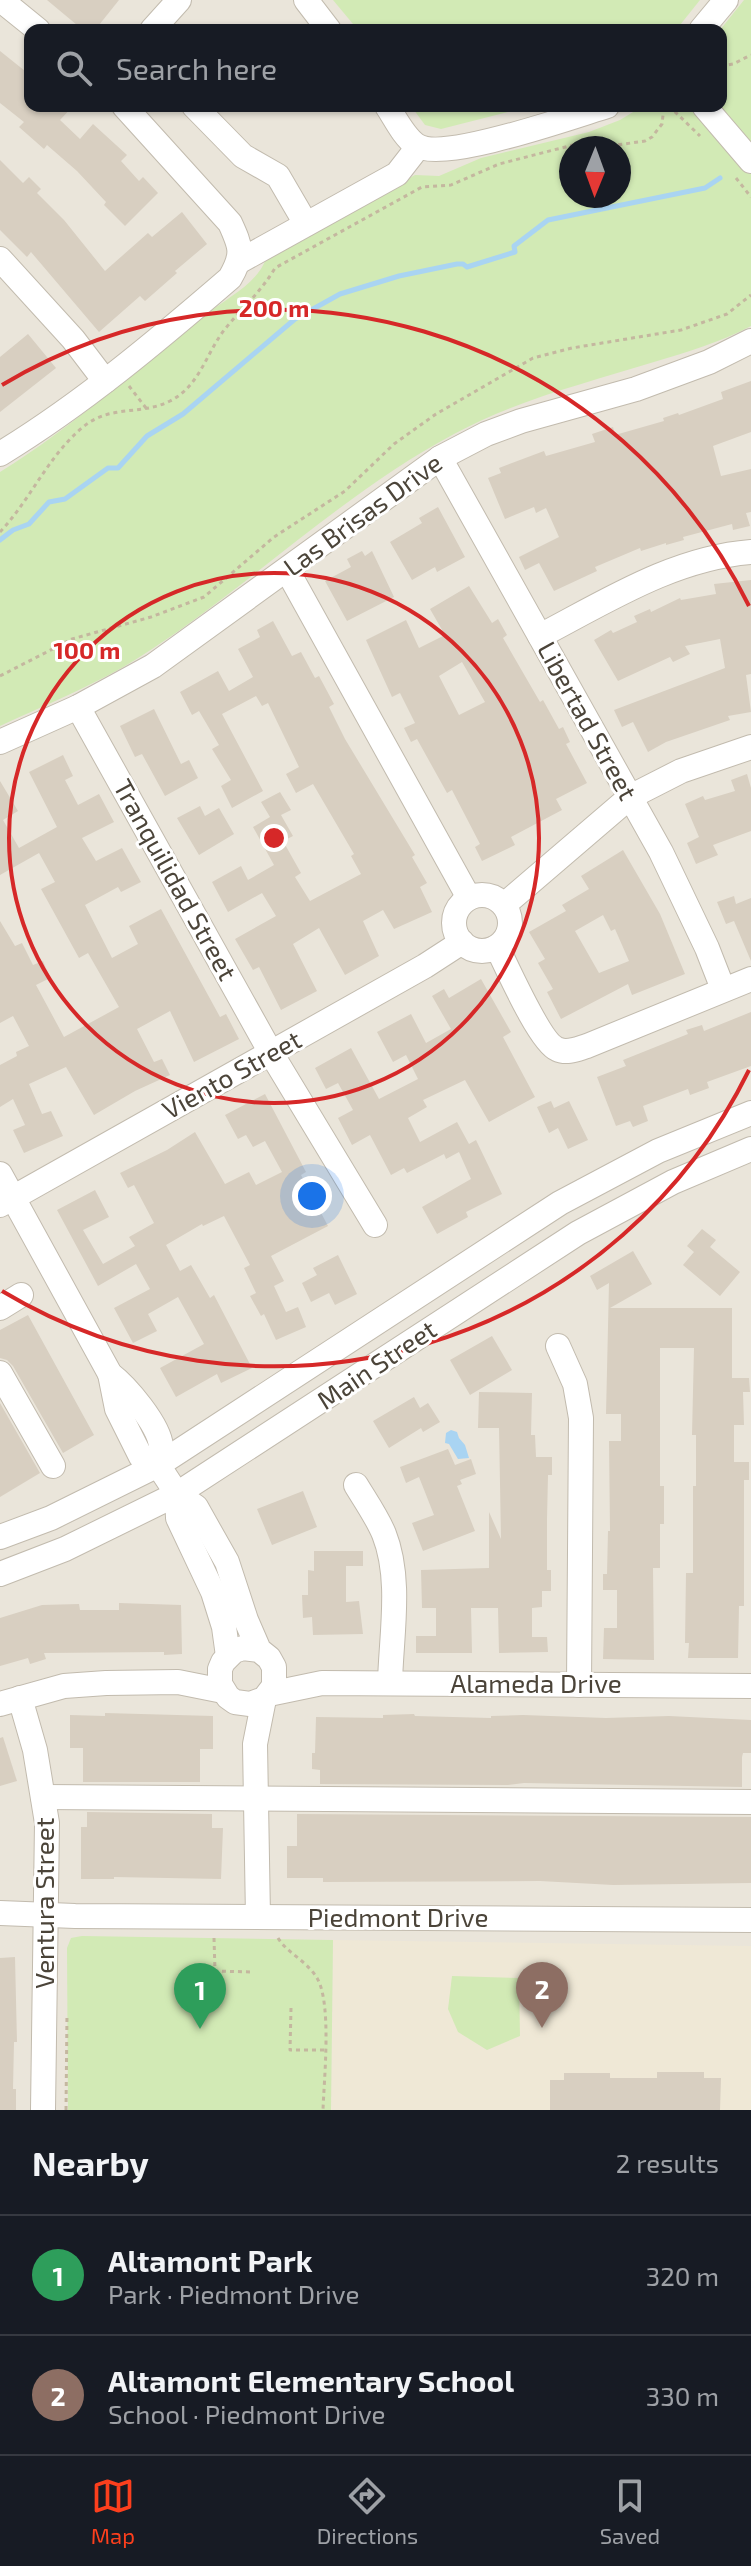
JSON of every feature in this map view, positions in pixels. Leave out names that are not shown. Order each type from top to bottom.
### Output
[{"type":"street","points":[[1,0],[31,24]]},
{"type":"street","points":[[157,24],[179,0]]},
{"type":"street","points":[[306,0],[324,24]]},
{"type":"street","points":[[706,24],[726,0]]},
{"type":"street","points":[[129,112],[230,223],[240,245],[240,261]]},
{"type":"street","points":[[200,112],[243,156],[278,176],[306,224]]},
{"type":"street","points":[[392,112],[426,149]]},
{"type":"street","points":[[0,454],[43,428],[111,376],[230,278],[240,261],[397,174],[426,149],[473,144],[586,112]]},
{"type":"street","points":[[708,112],[742,167]]},
{"type":"street","points":[[0,259],[111,376]]},
{"type":"street","name":"Las Brisas Drive","points":[[0,742],[78,707],[153,666],[440,458],[486,434],[636,389],[709,362],[751,341]]},
{"type":"street","name":"Libertad Street","points":[[440,458],[661,852],[723,989]]},
{"type":"street","points":[[540,636],[647,580],[691,563],[751,552]]},
{"type":"street","points":[[287,570],[469,898]]},
{"type":"street","name":"Tranquilidad Street","points":[[78,707],[271,1053],[375,1225]]},
{"type":"street","points":[[504,905],[630,797],[681,771],[751,747]]},
{"type":"street","points":[[488,895],[504,905],[509,913],[509,933],[497,947],[475,950],[462,942],[457,935],[454,919],[462,904],[469,898],[488,895]]},
{"type":"street","name":"Viento Street","points":[[7,1202],[425,966],[462,942]]},
{"type":"street","points":[[497,947],[543,1037],[558,1050],[572,1051],[587,1046],[751,979]]},
{"type":"street","name":"Main Street","points":[[0,1537],[51,1518],[158,1465],[560,1203],[658,1151],[751,1113]]},
{"type":"street","name":"Main Street","points":[[0,1574],[65,1549],[177,1494],[578,1233],[673,1182],[751,1149]]},
{"type":"street","points":[[0,1174],[7,1202],[110,1374],[125,1385],[148,1418],[161,1446],[158,1465],[177,1494],[196,1507],[213,1534],[227,1562],[246,1620],[276,1676],[266,1696],[255,1744],[262,1928]]},
{"type":"street","points":[[558,1346],[575,1384],[581,1418],[579,1685]]},
{"type":"street","points":[[0,1373],[53,1466]]},
{"type":"street","points":[[356,1485],[384,1534],[391,1566],[390,1683]]},
{"type":"street","points":[[177,1494],[178,1518],[213,1592],[224,1627],[225,1659],[219,1676],[255,1744]]},
{"type":"street","points":[[178,1682],[243,1648],[264,1654]]},
{"type":"street","name":"Alameda Drive","points":[[264,1654],[322,1683]]},
{"type":"street","points":[[10,1701],[64,1686],[106,1683],[178,1682],[250,1704],[266,1696]]},
{"type":"street","name":"Alameda Drive","points":[[266,1696],[322,1683],[751,1686]]},
{"type":"street","name":"Ventura Street","points":[[10,1701],[35,1750],[47,1823],[43,2110]]},
{"type":"street","points":[[43,1797],[751,1802]]},
{"type":"street","name":"Piedmont Drive","points":[[0,1913],[262,1928],[751,1920]]},
{"type":"path","points":[[727,65],[751,55]]},
{"type":"path","points":[[0,532],[63,446],[85,426],[103,414],[146,408],[172,400],[196,379],[225,329],[265,285],[275,268],[422,187],[451,185],[499,164],[573,145],[617,145],[645,141],[662,124],[665,112]]},
{"type":"path","points":[[673,112],[706,142]]},
{"type":"path","points":[[742,167],[751,197]]},
{"type":"path","points":[[0,676],[72,639],[151,617],[204,597],[274,537],[345,491],[394,444],[436,414],[533,358],[572,348],[681,330],[727,314],[751,295]]},
{"type":"path","points":[[111,376],[146,408]]},
{"type":"path","points":[[262,1928],[299,1956],[318,1979],[325,2011],[323,2110]]},
{"type":"path","points":[[222,1938],[214,1938],[215,1971],[252,1972]]},
{"type":"path","points":[[66,2110],[67,2007]]},
{"type":"path","points":[[291,2008],[290,2050],[324,2050]]},
{"type":"shaded area","points":[[0,0],[751,0],[751,2110],[0,2110]]},
{"type":"shaded area","points":[[333,1940],[751,1946],[751,2110],[331,2110]]},
{"type":"green space","points":[[333,0],[700,0],[681,24],[353,24]]},
{"type":"green space","points":[[744,0],[751,0],[751,326],[691,350],[527,402],[454,434],[375,482],[190,623],[134,661],[0,726],[0,472],[79,417],[240,290],[255,276],[266,259],[415,175],[439,176],[481,158],[559,139],[559,208],[631,208],[631,136],[572,136],[633,112],[727,112],[725,24]]},
{"type":"green space","points":[[415,112],[508,112],[441,129],[425,125]]},
{"type":"green space","points":[[71,1938],[333,1940],[331,2110],[68,2110],[67,1948]]},
{"type":"green space","points":[[452,1976],[519,1978],[520,2036],[487,2050],[458,2032],[448,2009]]},
{"type":"water","points":[[451,1430],[457,1432],[469,1458],[458,1459],[449,1444],[445,1443],[446,1433]]},
{"type":"building","points":[[47,0],[119,0],[100,24],[76,24]]},
{"type":"building","points":[[0,51],[24,70],[24,112],[67,112],[60,120],[80,139],[93,124],[127,155],[121,161],[139,181],[143,177],[158,193],[125,226],[77,171],[47,145],[44,149],[19,127],[24,122],[0,103]]},
{"type":"building","points":[[0,160],[23,183],[29,177],[41,189],[37,193],[64,220],[105,271],[148,233],[152,237],[182,212],[207,244],[145,301],[140,296],[99,332],[31,252],[27,257],[0,230]]},
{"type":"building","points":[[28,334],[56,368],[0,412],[0,357]]},
{"type":"building","points":[[751,381],[751,432],[713,446],[721,476],[751,469],[751,512],[746,513],[750,526],[733,530],[732,524],[683,537],[684,540],[666,545],[641,551],[640,548],[595,567],[597,571],[554,591],[539,563],[525,570],[519,557],[559,537],[546,508],[536,513],[534,507],[505,519],[488,478],[501,473],[499,468],[544,451],[546,456],[595,442],[592,434],[613,427],[615,435],[664,421],[663,418],[723,399],[721,392]]},
{"type":"building","points":[[438,507],[465,557],[437,572],[435,567],[412,580],[390,542],[422,523],[419,518]]},
{"type":"building","points":[[362,551],[365,556],[372,551],[394,597],[347,621],[325,581],[351,567],[347,559]]},
{"type":"building","points":[[751,580],[751,674],[746,675],[751,712],[728,716],[730,720],[666,742],[648,752],[633,722],[622,727],[614,710],[725,668],[720,639],[685,646],[690,654],[673,662],[670,657],[618,681],[594,640],[611,630],[613,633],[637,622],[634,616],[650,609],[651,612],[680,598],[716,594],[714,584]]},
{"type":"building","points":[[469,586],[492,623],[498,619],[507,635],[503,638],[540,702],[543,700],[559,729],[563,727],[570,742],[566,744],[587,783],[556,799],[562,810],[511,837],[515,845],[482,861],[475,847],[480,844],[452,790],[447,793],[417,739],[411,742],[404,728],[415,723],[400,693],[392,697],[366,640],[406,620],[419,648],[445,635],[430,609]],"holes":[[[462,662],[485,702],[459,715],[439,676]]]},
{"type":"building","points":[[273,621],[292,656],[301,652],[315,678],[319,676],[334,704],[329,707],[345,739],[415,855],[412,857],[427,883],[420,887],[432,912],[394,929],[383,910],[363,921],[379,956],[345,975],[319,928],[293,944],[317,991],[281,1010],[259,967],[253,970],[235,939],[276,916],[262,893],[228,912],[212,882],[241,866],[248,880],[274,865],[253,827],[270,817],[261,802],[280,792],[291,810],[281,815],[293,836],[283,841],[301,873],[295,877],[310,901],[361,874],[351,856],[354,854],[313,784],[296,793],[286,774],[299,767],[268,703],[262,706],[256,696],[222,714],[263,791],[232,808],[221,786],[231,780],[212,749],[219,745],[199,711],[192,715],[180,692],[218,671],[229,691],[253,677],[238,649],[260,637],[257,630]]},
{"type":"building","points":[[154,709],[181,764],[189,760],[198,778],[165,796],[142,754],[135,757],[120,726]]},
{"type":"building","points":[[63,755],[73,776],[65,780],[78,805],[99,794],[114,822],[82,838],[96,861],[122,848],[141,882],[121,892],[118,887],[85,905],[112,958],[138,944],[129,926],[161,909],[220,1017],[226,1014],[239,1039],[194,1062],[170,1011],[137,1029],[154,1062],[162,1059],[170,1075],[94,1115],[66,1067],[29,1084],[42,1114],[51,1111],[63,1136],[24,1153],[13,1130],[25,1125],[13,1099],[0,1107],[0,1065],[29,1046],[13,1016],[0,1023],[0,921],[15,946],[22,943],[33,965],[43,961],[50,978],[36,985],[64,1037],[119,1007],[88,953],[79,958],[41,889],[55,882],[39,853],[0,875],[0,781],[18,811],[3,820],[19,848],[57,827],[29,772]]},
{"type":"building","points":[[747,774],[751,788],[751,831],[713,845],[718,855],[696,864],[687,843],[699,837],[685,804],[703,796],[705,800],[735,791],[731,780]]},
{"type":"building","points":[[200,806],[205,816],[219,808],[234,834],[199,855],[177,818]]},
{"type":"building","points":[[623,850],[660,914],[685,974],[632,995],[628,984],[561,1019],[547,992],[553,989],[538,963],[545,959],[529,932],[566,911],[562,905],[589,889],[581,876]],"holes":[[[603,915],[611,931],[615,929],[629,961],[599,973],[575,931]]]},
{"type":"building","points":[[734,896],[736,904],[751,898],[751,961],[734,921],[726,924],[717,902]]},
{"type":"building","points":[[481,979],[511,1032],[503,1037],[535,1097],[489,1122],[465,1080],[423,1100],[427,1107],[408,1118],[420,1142],[457,1122],[469,1144],[476,1140],[502,1194],[466,1212],[468,1217],[437,1234],[422,1207],[471,1179],[459,1152],[446,1159],[444,1154],[407,1173],[404,1168],[391,1175],[370,1135],[352,1145],[338,1118],[353,1110],[338,1083],[326,1089],[315,1068],[351,1048],[379,1099],[418,1079],[406,1055],[393,1062],[377,1032],[411,1014],[426,1043],[451,1029],[432,996],[444,989],[449,998]]},
{"type":"building","points":[[751,1012],[751,1066],[707,1082],[709,1088],[690,1095],[688,1089],[643,1106],[648,1121],[633,1127],[630,1121],[616,1126],[597,1077],[626,1066],[623,1060],[688,1034],[686,1030],[702,1025],[704,1031]]},
{"type":"building","points":[[265,1094],[306,1172],[301,1175],[328,1226],[271,1256],[284,1281],[274,1286],[286,1312],[298,1307],[306,1327],[276,1340],[264,1314],[261,1316],[250,1296],[256,1293],[244,1268],[250,1265],[224,1216],[202,1224],[166,1245],[180,1271],[191,1265],[210,1298],[214,1295],[252,1368],[221,1383],[217,1374],[176,1397],[160,1368],[204,1344],[178,1297],[148,1314],[157,1331],[133,1343],[114,1308],[150,1289],[136,1264],[98,1286],[57,1210],[95,1190],[109,1217],[83,1230],[103,1264],[135,1246],[129,1237],[154,1223],[134,1185],[128,1188],[120,1173],[195,1132],[225,1184],[249,1172],[256,1185],[282,1172],[265,1141],[253,1147],[246,1135],[238,1139],[225,1115]]},
{"type":"building","points":[[551,1101],[554,1108],[569,1101],[588,1140],[568,1149],[558,1128],[549,1133],[537,1107]]},
{"type":"building","points":[[702,1229],[716,1240],[710,1247],[740,1272],[720,1296],[683,1265],[694,1252],[687,1246]]},
{"type":"building","points":[[633,1251],[652,1284],[610,1308],[732,1308],[732,1378],[749,1378],[750,1392],[743,1392],[744,1425],[734,1425],[734,1462],[749,1462],[749,1480],[744,1480],[744,1606],[739,1606],[738,1658],[688,1658],[689,1643],[685,1643],[686,1573],[693,1573],[693,1486],[696,1486],[696,1435],[692,1435],[694,1348],[660,1348],[660,1486],[664,1486],[664,1524],[660,1524],[660,1568],[653,1568],[654,1660],[603,1659],[604,1628],[617,1628],[617,1590],[603,1590],[603,1574],[607,1574],[610,1531],[609,1441],[621,1441],[621,1414],[606,1414],[609,1283],[597,1290],[590,1276]]},
{"type":"building","points":[[338,1255],[357,1294],[335,1305],[329,1293],[311,1302],[302,1283],[317,1275],[313,1268]]},
{"type":"building","points":[[28,1315],[94,1435],[63,1453],[13,1366],[0,1358],[0,1330]]},
{"type":"building","points":[[492,1336],[512,1370],[470,1395],[450,1360]]},
{"type":"building","points":[[479,1392],[532,1393],[531,1435],[535,1435],[536,1457],[552,1457],[552,1475],[548,1475],[547,1519],[547,1570],[551,1570],[551,1591],[542,1591],[542,1607],[532,1608],[532,1637],[547,1637],[548,1652],[499,1653],[498,1608],[471,1608],[472,1653],[416,1653],[416,1636],[436,1636],[436,1608],[422,1608],[421,1570],[489,1568],[489,1512],[501,1539],[499,1428],[478,1428]]},
{"type":"building","points":[[414,1397],[420,1408],[428,1403],[440,1422],[423,1432],[421,1428],[389,1448],[373,1421]]},
{"type":"building","points":[[0,1403],[40,1473],[0,1497]]},
{"type":"building","points":[[448,1449],[455,1465],[471,1459],[476,1474],[460,1480],[462,1484],[457,1486],[475,1531],[423,1551],[412,1523],[434,1515],[419,1477],[406,1483],[400,1467]]},
{"type":"building","points":[[303,1491],[317,1527],[272,1545],[257,1509]]},
{"type":"building","points":[[314,1551],[363,1551],[363,1566],[346,1566],[346,1602],[359,1601],[363,1634],[313,1635],[312,1617],[303,1618],[302,1595],[308,1595],[308,1570],[314,1571]]},
{"type":"building","points":[[119,1603],[181,1605],[182,1654],[44,1653],[46,1659],[30,1664],[28,1658],[0,1666],[0,1618],[42,1605],[79,1604],[80,1610],[119,1610]]},
{"type":"building","points":[[105,1713],[213,1716],[213,1749],[200,1749],[200,1782],[83,1782],[83,1748],[70,1748],[70,1715],[105,1716]]},
{"type":"building","points":[[383,1715],[491,1718],[523,1715],[606,1718],[669,1716],[751,1720],[751,1753],[743,1753],[742,1787],[524,1783],[320,1784],[320,1770],[312,1769],[316,1717],[383,1718]]},
{"type":"building","points":[[3,1737],[17,1781],[0,1786],[0,1738]]},
{"type":"building","points":[[87,1812],[212,1814],[212,1828],[223,1828],[221,1879],[81,1879],[81,1827],[87,1827]]},
{"type":"building","points":[[297,1814],[751,1817],[751,1883],[323,1882],[323,1878],[287,1878],[287,1846],[297,1846]]},
{"type":"building","points":[[15,1957],[17,2042],[14,2042],[13,2089],[16,2089],[16,2110],[0,2110],[0,1958]]},
{"type":"building","points":[[657,2072],[704,2072],[704,2078],[721,2078],[720,2110],[550,2110],[550,2080],[564,2080],[564,2073],[610,2073],[610,2078],[657,2078]]},
{"type":"waterway","points":[[0,540],[13,530],[29,524],[49,502],[65,499],[108,468],[118,468],[147,436],[183,414],[295,319],[340,294],[399,276],[457,264],[467,267],[515,252],[514,246],[548,220],[705,188],[720,178]]},
{"type":"place","name":"Altamont Elementary School","points":[[542,2028]]},
{"type":"place","name":"Altamont Park","points":[[200,2029]]}]
